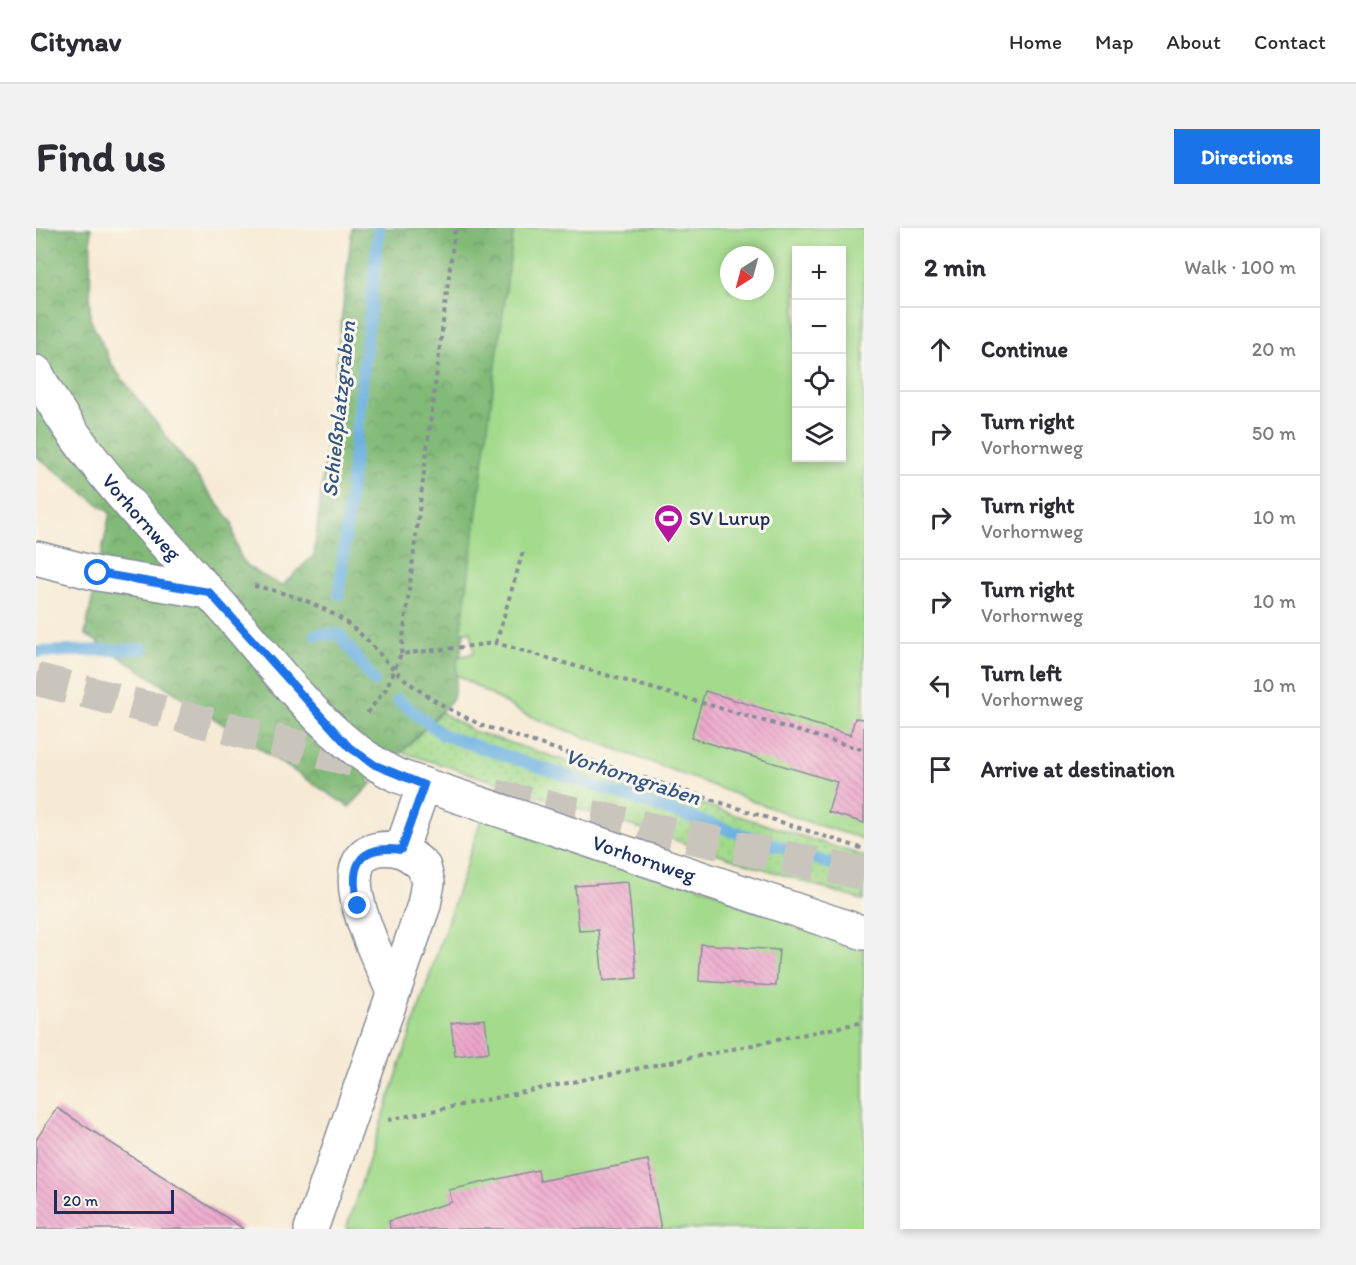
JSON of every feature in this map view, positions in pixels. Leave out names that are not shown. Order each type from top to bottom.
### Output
[{"type":"street","name":"Vorhornweg","points":[[36,372],[61,416],[87,451],[341,739],[375,765],[424,785],[864,933]]},
{"type":"street","points":[[36,558],[98,573],[209,592]]},
{"type":"street","points":[[401,850],[424,785]]},
{"type":"street","points":[[311,1229],[424,905],[428,884],[424,867],[401,850],[386,848],[371,850],[360,860],[354,872],[354,887],[358,906],[393,992]]},
{"type":"path","points":[[341,739],[373,707],[386,689],[401,654],[455,228]]},
{"type":"path","points":[[496,642],[524,548]]},
{"type":"path","points":[[248,584],[288,593],[323,610],[357,631],[394,670],[445,707],[481,725],[864,849]]},
{"type":"path","points":[[401,654],[496,642],[864,750]]},
{"type":"path","points":[[346,1128],[864,1022]]},
{"type":"green space","points":[[36,228],[91,228],[90,318],[113,367],[232,522],[237,548],[245,563],[282,586],[314,555],[352,228],[532,228],[453,699],[349,807],[85,634],[110,513],[36,456]]},
{"type":"green space","name":"SV Lurup","points":[[514,228],[864,228],[864,839],[808,822],[524,714],[456,674],[458,657],[474,653],[471,631],[461,633]]},
{"type":"green space","points":[[441,712],[473,731],[864,856],[864,901],[402,752]]},
{"type":"green space","points":[[483,814],[864,941],[864,1229],[346,1229]]},
{"type":"building","points":[[705,691],[850,735],[855,718],[864,719],[864,823],[828,812],[837,782],[691,738]]},
{"type":"building","points":[[628,882],[637,978],[603,981],[598,930],[579,931],[575,886]]},
{"type":"building","points":[[701,944],[779,950],[776,986],[699,981]]},
{"type":"building","points":[[485,1019],[489,1052],[455,1056],[451,1023]]},
{"type":"building","points":[[57,1108],[244,1229],[36,1229],[36,1140]]},
{"type":"building","points":[[648,1160],[661,1229],[390,1229],[389,1221],[452,1202],[449,1190],[538,1170],[540,1181]]},
{"type":"waterway","name":"Schießplatzgraben","points":[[339,594],[379,228]]},
{"type":"waterway","name":"Vorhorngraben","points":[[316,635],[339,634],[374,681]]},
{"type":"waterway","name":"Schießplatzgraben","points":[[36,652],[143,649]]},
{"type":"waterway","name":"Vorhorngraben","points":[[398,700],[443,735],[864,875]]},
{"type":"tunnel","points":[[36,679],[382,768]]},
{"type":"tunnel","points":[[496,796],[864,874]]},
{"type":"place","name":"SV Lurup","points":[[668,544]]},
{"type":"route","points":[[98,573],[209,592],[349,747],[375,765],[424,785],[401,850],[386,848],[371,850],[360,860],[354,872],[358,906]]}]
